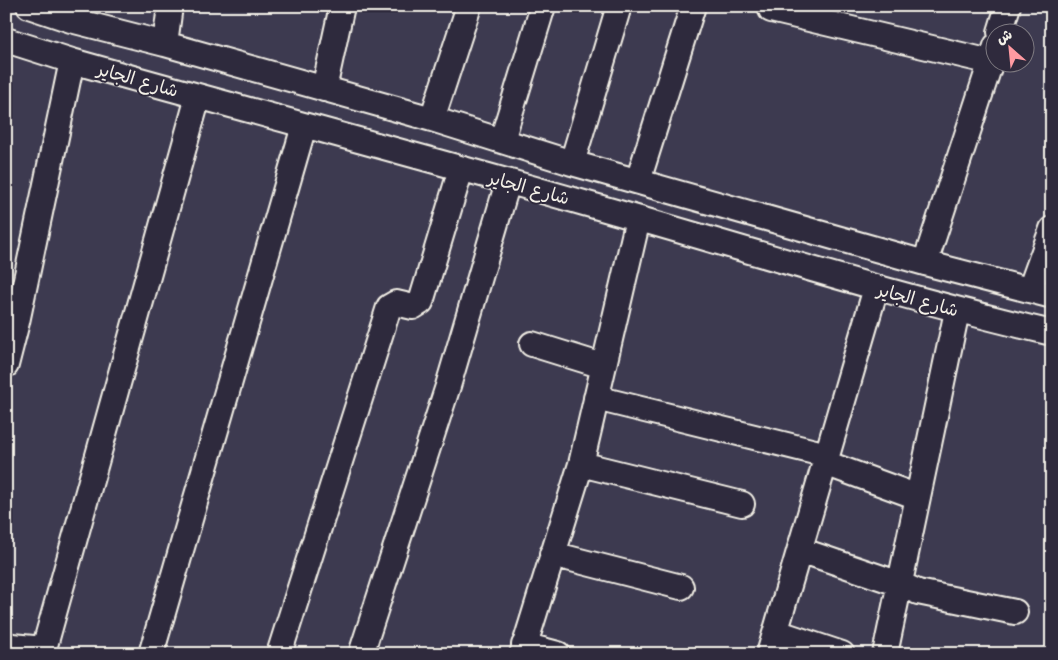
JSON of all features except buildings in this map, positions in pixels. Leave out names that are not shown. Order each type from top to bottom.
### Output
[{"type":"street","name":"شارع الجاير","points":[[30,6],[72,13],[164,44],[432,119],[572,163],[925,263],[1041,293]]},
{"type":"street","points":[[164,44],[170,6]]},
{"type":"street","points":[[324,89],[342,6]]},
{"type":"street","points":[[432,119],[469,6]]},
{"type":"street","points":[[502,140],[543,6]]},
{"type":"street","points":[[572,163],[620,6]]},
{"type":"street","points":[[638,182],[693,6]]},
{"type":"street","points":[[1003,22],[1008,6]]},
{"type":"street","points":[[772,10],[986,53]]},
{"type":"street","name":"شارع الجاير","points":[[6,40],[198,97],[638,218],[957,311],[1052,333]]},
{"type":"street","points":[[6,365],[18,322],[72,61]]},
{"type":"street","points":[[925,263],[987,72]]},
{"type":"street","points":[[9,648],[44,649],[198,97]]},
{"type":"street","points":[[151,654],[304,126]]},
{"type":"street","points":[[279,654],[389,307],[396,303],[413,307],[421,302],[461,169]]},
{"type":"street","points":[[361,654],[448,386],[508,182]]},
{"type":"street","points":[[558,654],[523,649],[581,464],[638,218]]},
{"type":"street","points":[[1041,293],[1052,229]]},
{"type":"street","points":[[842,654],[773,643],[876,288]]},
{"type":"street","points":[[885,654],[957,311]]},
{"type":"street","points":[[532,344],[603,366]]},
{"type":"street","points":[[596,398],[826,459],[918,497]]},
{"type":"street","points":[[581,464],[742,504]]},
{"type":"street","points":[[800,550],[900,584],[918,592],[1014,612]]},
{"type":"street","points":[[552,554],[681,587]]}]
